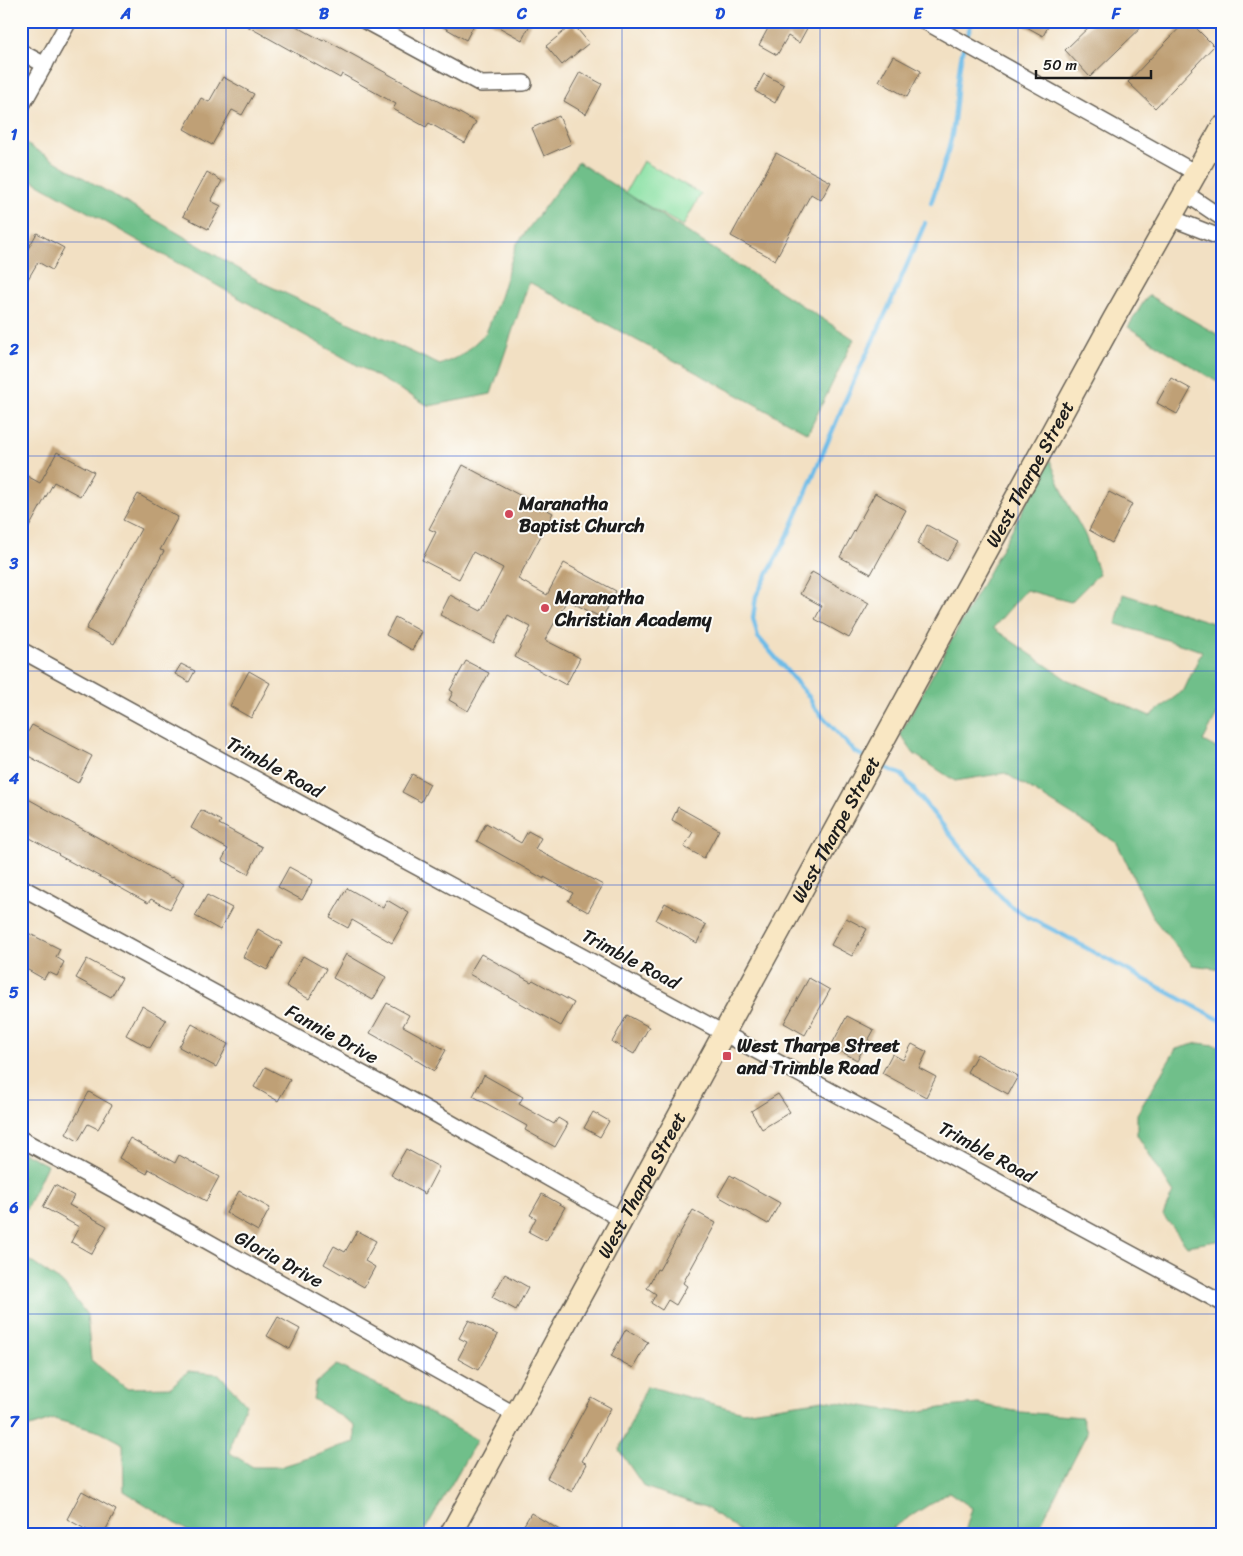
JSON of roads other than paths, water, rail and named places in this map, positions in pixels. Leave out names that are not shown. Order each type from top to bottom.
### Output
[{"type":"main road","name":"West Tharpe Street","points":[[450,1535],[1113,320],[1222,127]]},
{"type":"street","points":[[21,108],[69,21]]},
{"type":"street","points":[[924,21],[1196,173]]},
{"type":"street","points":[[374,23],[481,84],[524,83]]},
{"type":"street","points":[[21,52],[45,65]]},
{"type":"street","points":[[1185,193],[1222,218]]},
{"type":"street","points":[[1171,218],[1222,238]]},
{"type":"street","name":"Trimble Road","points":[[21,650],[345,828],[1222,1303]]},
{"type":"street","name":"Fannie Drive","points":[[21,887],[407,1098],[622,1220]]},
{"type":"street","name":"Gloria Drive","points":[[21,1139],[200,1237],[516,1415]]},
{"type":"waterway","points":[[931,203],[950,143],[960,62],[973,21]]},
{"type":"waterway","points":[[863,756],[855,752],[814,707],[809,697],[758,637],[753,618],[756,596],[788,535],[851,387],[925,223]]},
{"type":"waterway","points":[[882,766],[902,775],[1009,905],[1026,916],[1222,1021]]},
{"type":"place","name":"Maranatha Baptist Church","points":[[509,514]]},
{"type":"place","name":"Maranatha Christian Academy","points":[[545,608]]},
{"type":"place","name":"West Tharpe Street and Trimble Road","points":[[727,1056]]}]
